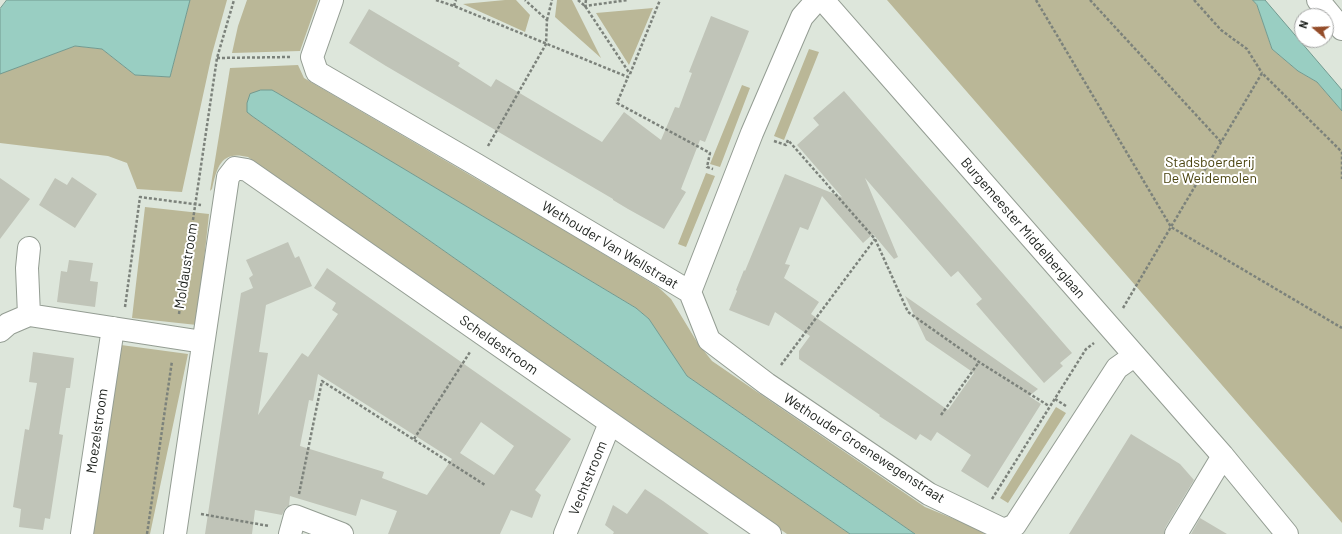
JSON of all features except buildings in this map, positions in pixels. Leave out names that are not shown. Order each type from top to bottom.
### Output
[{"type":"street","points":[[315,64],[332,0]]},
{"type":"street","name":"Wethouder Van Wellstraat","points":[[315,64],[477,165],[690,292],[734,177],[802,17],[817,0]]},
{"type":"street","name":"Burgemeester Middelberglaan","points":[[823,0],[1223,456],[1287,534]]},
{"type":"street","points":[[1318,0],[1342,29]]},
{"type":"street","name":"Scheldestroom","points":[[228,177],[235,168],[246,170],[770,534]]},
{"type":"street","name":"Moldaustroom","points":[[174,534],[228,177]]},
{"type":"street","points":[[29,248],[27,268],[29,315]]},
{"type":"street","name":"Wethouder Groenewegenstraat","points":[[690,292],[709,340],[767,384],[929,494],[1004,530],[1015,525]]},
{"type":"street","points":[[0,331],[8,324],[29,315],[203,342]]},
{"type":"street","name":"Moezelstroom","points":[[82,534],[118,329]]},
{"type":"street","points":[[1015,525],[1117,368],[1134,356]]},
{"type":"street","name":"Vechtstroom","points":[[565,534],[610,423]]},
{"type":"street","points":[[1176,534],[1223,456]]},
{"type":"street","points":[[292,526],[342,534]]},
{"type":"path","name":"Moldaustroom","points":[[147,534],[217,58],[234,0]]},
{"type":"path","points":[[436,0],[629,75]]},
{"type":"path","points":[[454,6],[457,0]]},
{"type":"path","points":[[525,0],[547,20]]},
{"type":"path","points":[[477,165],[546,44],[547,20],[552,0]]},
{"type":"path","points":[[578,0],[585,6],[629,75]]},
{"type":"path","points":[[585,6],[586,0]]},
{"type":"path","points":[[585,6],[628,0]]},
{"type":"path","points":[[660,0],[617,103],[710,153],[707,167],[734,177]]},
{"type":"path","points":[[1036,0],[1171,228],[1342,328]]},
{"type":"path","points":[[1090,0],[1221,142]]},
{"type":"path","points":[[1194,0],[1221,30],[1247,49],[1262,73],[1342,152],[1342,179]]},
{"type":"path","points":[[217,58],[315,64]]},
{"type":"path","points":[[1015,525],[990,502],[1086,349],[1111,329],[1262,73]]},
{"type":"path","points":[[752,133],[786,145],[788,140],[875,239],[908,312],[979,362],[1050,406]]},
{"type":"path","points":[[118,329],[140,197],[223,208]]},
{"type":"path","points":[[767,384],[875,239]]},
{"type":"path","points":[[414,439],[482,334]]},
{"type":"path","points":[[941,416],[979,362]]},
{"type":"path","points":[[178,511],[292,526],[322,381],[485,485]]},
{"type":"green space","points":[[190,0],[227,0],[212,54],[182,192],[137,189],[127,163],[108,156],[0,143],[1,73],[75,46],[102,49],[135,75],[170,77]]},
{"type":"green space","points":[[247,0],[318,0],[300,51],[232,53],[238,26]]},
{"type":"green space","points":[[516,0],[530,15],[525,32],[463,4]]},
{"type":"green space","points":[[557,0],[572,0],[601,58],[555,17]]},
{"type":"green space","name":"Stadsboerderij De Weidemolen","points":[[887,0],[1253,0],[1257,5],[1272,49],[1298,71],[1317,82],[1342,111],[1342,523]]},
{"type":"green space","points":[[653,8],[629,65],[596,13]]},
{"type":"green space","points":[[809,49],[819,52],[784,140],[774,136]]},
{"type":"green space","points":[[298,65],[304,78],[552,223],[658,287],[671,299],[697,342],[712,361],[925,507],[976,528],[985,534],[915,534],[687,376],[649,319],[636,308],[272,90],[252,116],[850,534],[787,534],[248,157],[239,155],[226,158],[218,167],[212,189],[210,191],[230,68]]},
{"type":"green space","points":[[742,85],[750,88],[720,167],[710,164]]},
{"type":"green space","points":[[706,173],[715,176],[686,247],[678,244]]},
{"type":"green space","points":[[145,207],[209,214],[197,325],[132,318]]},
{"type":"green space","points":[[121,345],[188,354],[150,534],[93,534]]},
{"type":"green space","points":[[1056,407],[1066,413],[1008,503],[1000,498]]},
{"type":"water","points":[[7,0],[190,0],[170,77],[135,75],[102,49],[75,46],[0,74],[0,9]]},
{"type":"water","points":[[1253,0],[1265,0],[1294,34],[1294,48],[1306,48],[1342,90],[1342,111],[1317,82],[1298,71],[1272,49],[1257,5]]},
{"type":"water","points":[[261,90],[272,90],[279,94],[636,308],[649,319],[687,376],[915,534],[850,534],[252,116],[247,112],[247,103],[250,94]]}]
